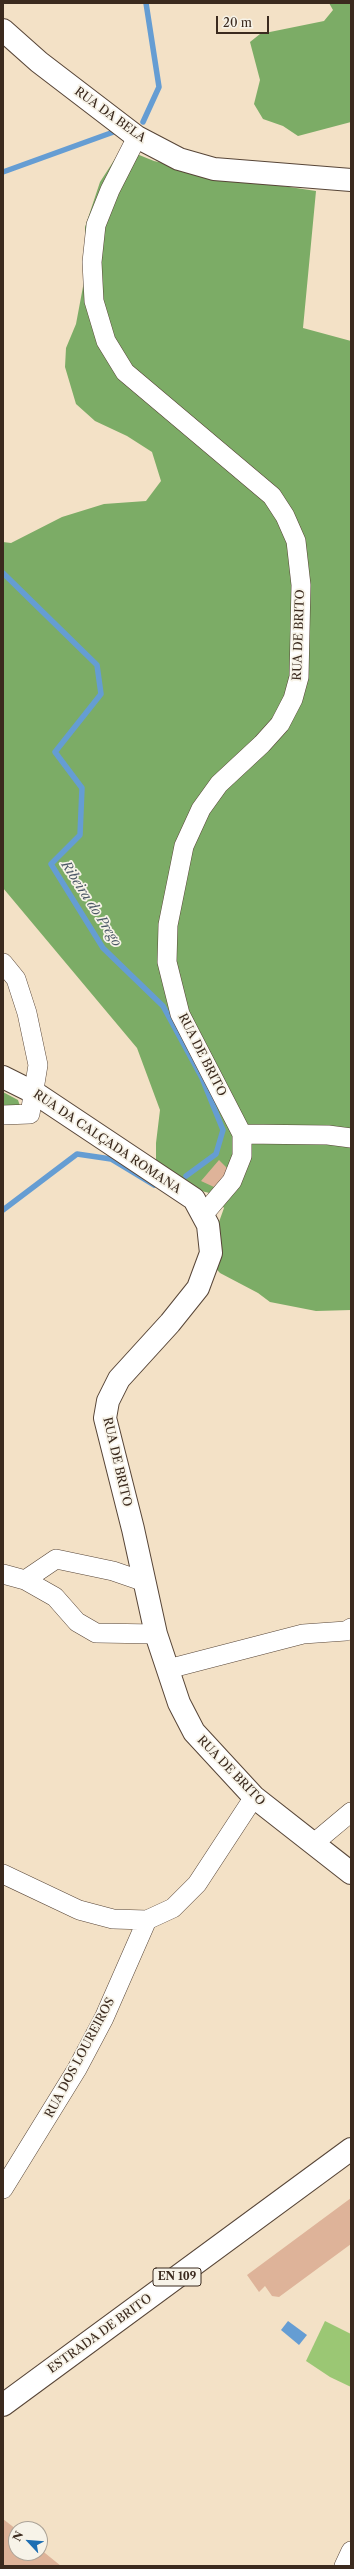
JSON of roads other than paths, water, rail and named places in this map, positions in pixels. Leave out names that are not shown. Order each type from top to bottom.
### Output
[{"type":"street","name":"RUA DA BELA","points":[[3,30],[39,62],[137,137],[179,160],[214,169],[351,180]]},
{"type":"street","name":"RUA DE BRITO","points":[[137,137],[110,190],[96,225],[92,262],[94,301],[106,341],[125,372],[272,496],[285,516],[296,541],[302,586],[299,677],[293,699],[280,724],[262,744],[219,784],[201,809],[184,846],[168,924],[167,962],[180,1014],[242,1134],[242,1156],[232,1181],[202,1215],[208,1226],[211,1253],[198,1288],[170,1324],[119,1379],[108,1401],[105,1418],[145,1582],[156,1634],[180,1703],[194,1732],[254,1797],[351,1873]]},
{"type":"street","points":[[3,963],[16,980],[27,1013],[38,1065],[35,1093],[30,1114],[3,1115]]},
{"type":"street","name":"RUA DA CALÇADA ROMANA","points":[[3,1077],[35,1093],[194,1200],[202,1215]]},
{"type":"street","points":[[242,1134],[328,1135],[351,1138]]},
{"type":"street","points":[[25,1580],[56,1559],[113,1571],[145,1582]]},
{"type":"street","points":[[3,1574],[25,1580],[54,1596],[77,1622],[96,1633],[156,1634]]},
{"type":"street","points":[[168,1669],[303,1634],[346,1631],[351,1628]]},
{"type":"street","points":[[3,1874],[79,1910],[113,1918],[147,1920],[173,1908],[197,1884],[254,1797]]},
{"type":"street","points":[[314,1843],[351,1812]]},
{"type":"street","name":"RUA DOS LOUREIROS","points":[[3,2189],[87,2050],[104,2018],[147,1920]]},
{"type":"street","name":"ESTRADA DE BRITO","points":[[3,2405],[351,2149]]},
{"type":"street","points":[[344,2566],[351,2551]]},
{"type":"water","points":[[288,2321],[307,2335],[299,2345],[281,2330]]},
{"type":"waterway","name":"Ribeira do Prego","points":[[143,122],[159,87],[146,3]]},
{"type":"waterway","name":"Ribeira do Prego","points":[[3,172],[119,130]]},
{"type":"waterway","name":"Ribeira do Prego","points":[[3,573],[97,665],[101,694],[55,752],[82,788],[80,835],[51,864],[103,948],[163,1006],[202,1078],[223,1130],[216,1154],[186,1176]]},
{"type":"waterway","name":"Ribeira do Prego","points":[[3,1210],[77,1154],[111,1159],[154,1185]]}]
